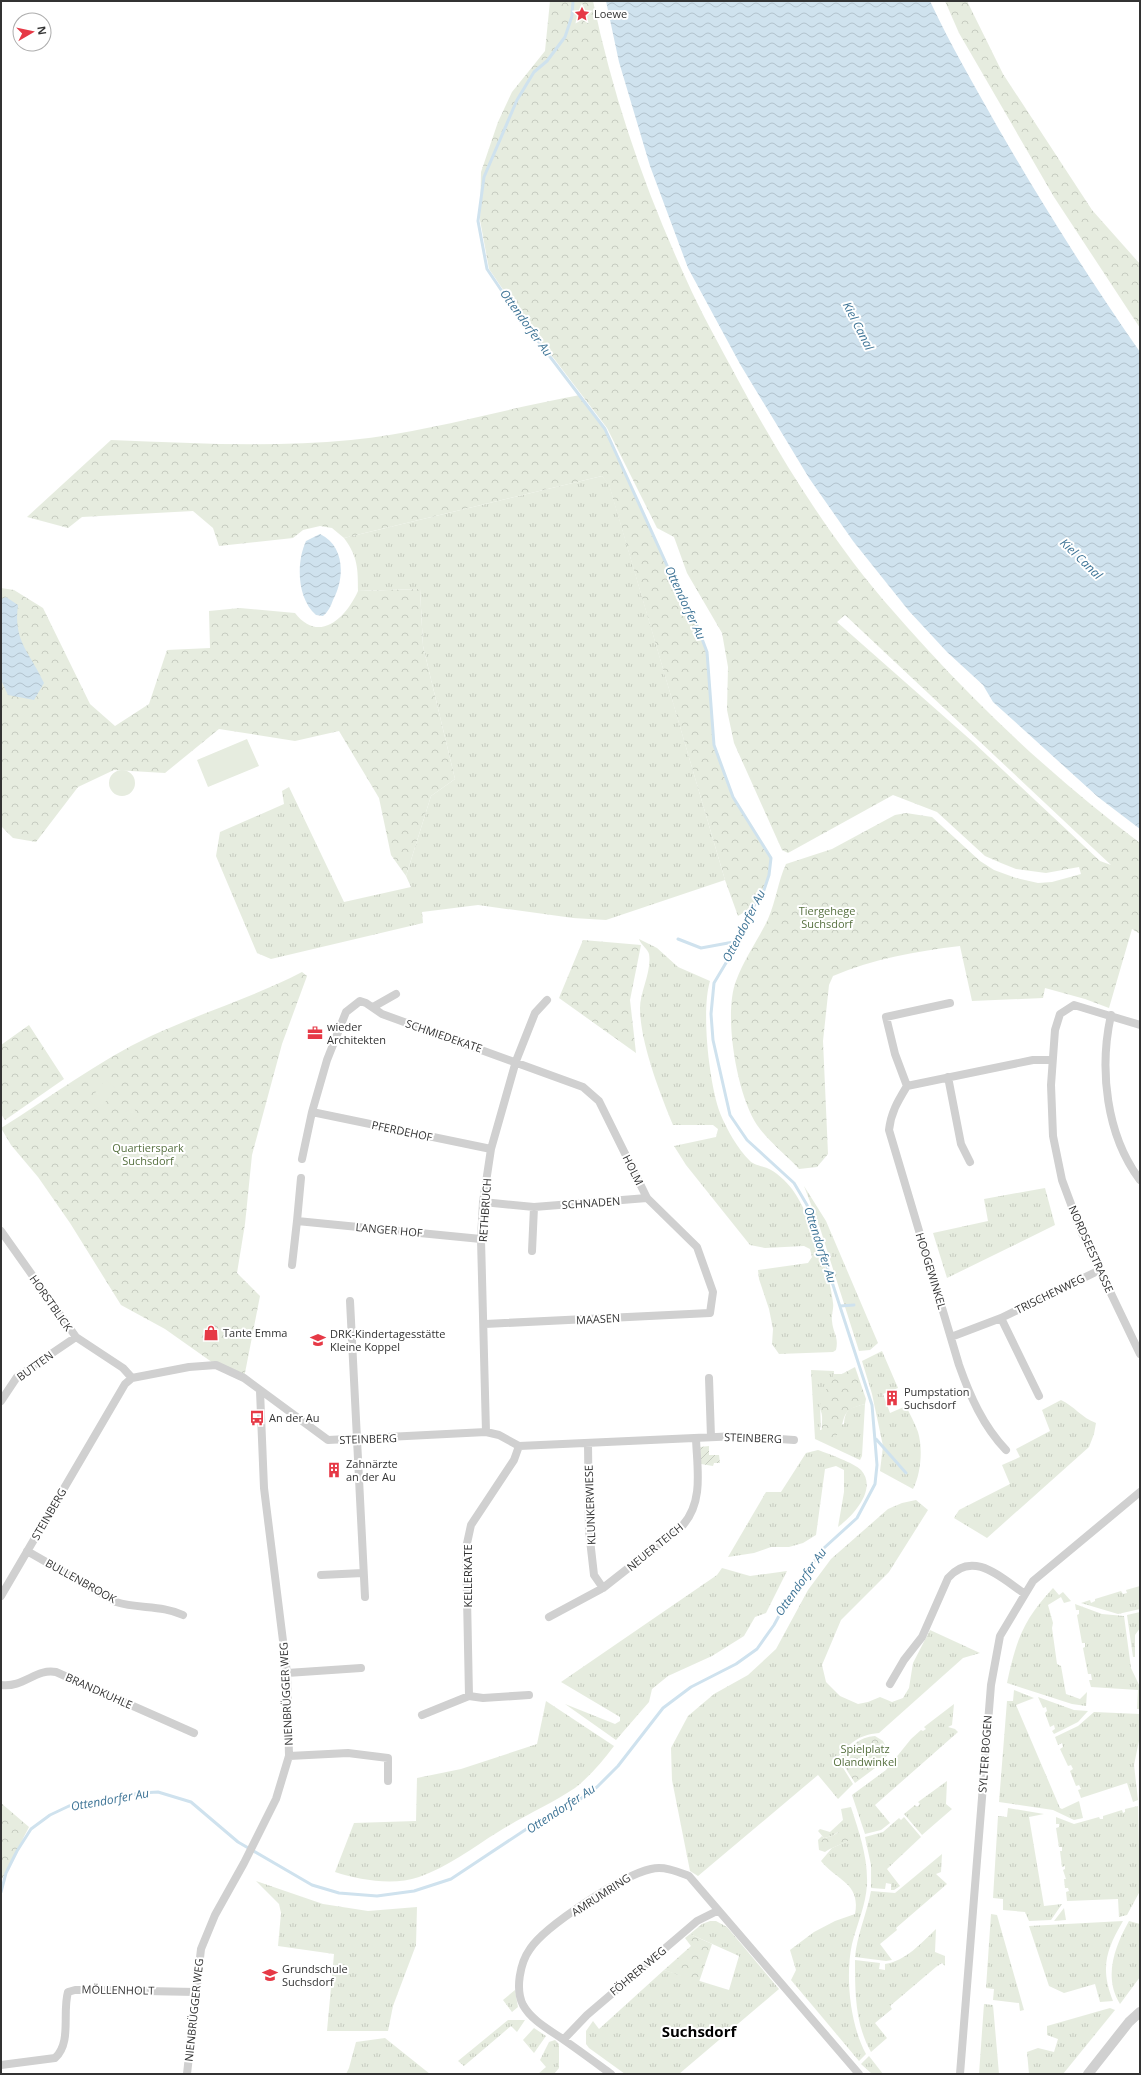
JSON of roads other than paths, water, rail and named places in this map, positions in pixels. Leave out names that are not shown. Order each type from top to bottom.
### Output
[{"type":"street","points":[[373,1007],[396,994]]},
{"type":"street","name":"RETHBRUCH","points":[[486,1432],[485,1324],[482,1239],[483,1202],[491,1149],[516,1061],[535,1013],[547,1000]]},
{"type":"street","name":"SCHMIEDEKATE","points":[[312,1112],[327,1060],[346,1012],[360,1002],[373,1007],[382,1014],[516,1061]]},
{"type":"street","points":[[950,1003],[886,1017],[896,1054],[907,1086],[1033,1060],[1052,1060]]},
{"type":"street","name":"NORDSEESTRASSE","points":[[1111,1016],[1074,1005],[1060,1014],[1055,1030],[1052,1060],[1051,1085],[1053,1136],[1062,1180],[1081,1231],[1140,1354]]},
{"type":"street","points":[[1140,1025],[1111,1016],[1107,1035],[1105,1067],[1109,1107],[1125,1152],[1140,1180]]},
{"type":"street","name":"HOLM","points":[[516,1061],[583,1087],[599,1101],[647,1198],[697,1246],[713,1292],[710,1313]]},
{"type":"street","points":[[948,1078],[961,1144],[970,1162]]},
{"type":"street","name":"HOOGEWINKEL","points":[[907,1086],[895,1105],[890,1130],[951,1337],[970,1395],[991,1435],[1006,1450]]},
{"type":"street","points":[[302,1159],[312,1112]]},
{"type":"street","name":"PFERDEHOF","points":[[312,1112],[491,1149]]},
{"type":"street","points":[[292,1265],[301,1178]]},
{"type":"street","name":"SCHNADEN","points":[[483,1202],[534,1207],[647,1198]]},
{"type":"street","points":[[532,1251],[534,1207]]},
{"type":"street","name":"LANGER HOF","points":[[297,1221],[482,1239]]},
{"type":"street","name":"HORSTBLICK","points":[[1,1231],[4,1240],[76,1337],[123,1368],[132,1378]]},
{"type":"street","name":"TRISCHENWEG","points":[[951,1337],[1001,1318],[1100,1270]]},
{"type":"street","points":[[350,1301],[365,1597]]},
{"type":"street","name":"MAASEN","points":[[485,1324],[710,1313]]},
{"type":"street","points":[[1001,1318],[1039,1396]]},
{"type":"street","name":"BUTTEN","points":[[1,1401],[17,1377],[76,1337]]},
{"type":"street","name":"STEINBERG","points":[[1,1596],[125,1384],[132,1378],[189,1367],[216,1365],[244,1378],[328,1440],[357,1440],[486,1432],[499,1435],[519,1446],[711,1437],[760,1436],[794,1440]]},
{"type":"street","name":"STEINBERG","points":[[709,1378],[711,1437]]},
{"type":"street","name":"NIENBRÜGGER WEG","points":[[187,2074],[201,1949],[215,1915],[244,1863],[276,1799],[289,1756],[288,1673],[264,1488],[260,1391]]},
{"type":"street","name":"NEUER TEICH","points":[[550,1617],[602,1588],[683,1525],[690,1517],[695,1506],[698,1493],[696,1438]]},
{"type":"street","name":"KLUNKERWIESE","points":[[588,1443],[589,1531],[594,1575],[602,1588]]},
{"type":"street","name":"KELLERKATE","points":[[469,1696],[466,1548],[471,1525],[514,1460],[519,1446]]},
{"type":"street","name":"SYLTER BOGEN","points":[[960,2074],[991,1685],[1000,1636],[1033,1581],[1140,1492]]},
{"type":"street","name":"BULLENBROOK","points":[[27,1551],[116,1602],[126,1605],[170,1609],[183,1615]]},
{"type":"street","points":[[890,1684],[904,1660],[922,1636],[948,1578],[954,1570],[966,1565],[982,1567],[1024,1594]]},
{"type":"street","points":[[321,1575],[363,1573]]},
{"type":"street","points":[[288,1673],[361,1668]]},
{"type":"street","name":"BRANDKUHLE","points":[[1,1685],[15,1685],[45,1671],[56,1672],[194,1733]]},
{"type":"street","points":[[422,1715],[469,1696],[483,1698],[530,1695]]},
{"type":"street","points":[[289,1756],[348,1753],[388,1758],[388,1781]]},
{"type":"street","name":"AMRUMRING","points":[[611,2074],[534,2019],[523,2005],[520,1996],[520,1971],[530,1949],[553,1927],[598,1894],[624,1879],[652,1869],[671,1869],[689,1876],[717,1911],[859,2074]]},
{"type":"street","name":"FÖHRER WEG","points":[[564,2039],[587,2015],[697,1921],[717,1911]]},
{"type":"street","name":"MÖLLENHOLT","points":[[1,2065],[55,2058],[61,2053],[64,2040],[66,1999],[68,1992],[75,1990],[196,1992]]},
{"type":"street","points":[[1088,2074],[1129,2022],[1140,2012]]},
{"type":"water","name":"Kiel Canal","points":[[606,1],[930,1],[962,64],[1031,184],[1084,269],[1140,352],[1140,829],[1098,797],[993,702],[983,685],[947,652],[909,611],[853,541],[809,478],[740,364],[688,268],[650,166],[619,62]]},
{"type":"water","points":[[320,534],[328,539],[334,546],[338,554],[341,573],[337,591],[329,609],[323,616],[316,615],[310,608],[305,599],[300,580],[301,559],[306,541]]},
{"type":"water","points":[[6,597],[18,605],[17,618],[20,638],[44,683],[34,700],[8,695],[1,680],[1,599]]},
{"type":"waterway","name":"Ottendorfer Au","points":[[1,1892],[6,1873],[17,1851],[31,1829],[50,1815],[69,1806],[141,1793],[158,1792],[191,1802],[238,1842],[312,1885],[339,1893],[377,1896],[414,1891],[451,1879],[528,1828],[572,1805],[597,1787],[618,1766],[663,1708],[691,1687],[736,1664],[757,1649],[774,1625],[793,1590],[824,1548],[857,1518],[875,1484],[877,1465],[872,1405],[807,1205],[794,1183],[747,1140],[730,1115],[713,1040],[711,1014],[714,983],[739,941],[754,906],[764,890],[769,875],[771,858],[733,797],[714,745],[707,652],[696,623],[680,594],[605,429],[516,312],[487,269],[478,221],[484,177],[517,100],[534,72],[547,61],[565,37],[572,16],[573,1]]},
{"type":"waterway","points":[[678,939],[701,948],[739,941]]},
{"type":"waterway","points":[[840,1306],[854,1305]]},
{"type":"waterway","points":[[876,1439],[906,1473]]},
{"type":"place","name":"Loewe","points":[[582,14]]},
{"type":"place","name":"wieder Architekten","points":[[315,1033]]},
{"type":"place","name":"Tante Emma","points":[[211,1333]]},
{"type":"place","name":"DRK-Kindertagesstätte Kleine Koppel","points":[[318,1340]]},
{"type":"place","name":"Pumpstation Suchsdorf","points":[[892,1398]]},
{"type":"place","name":"An der Au","points":[[257,1418]]},
{"type":"place","name":"Zahnärzte an der Au","points":[[334,1470]]},
{"type":"place","name":"Grundschule Suchsdorf","points":[[270,1975]]},
{"type":"district","name":"Suchsdorf","points":[[699,2032]]},
{"type":"park label","name":"Tiergehege Suchsdorf","points":[[827,917]]},
{"type":"park label","name":"Quartierspark Suchsdorf","points":[[148,1154]]},
{"type":"park label","name":"Spielplatz Olandwinkel","points":[[865,1755]]}]
